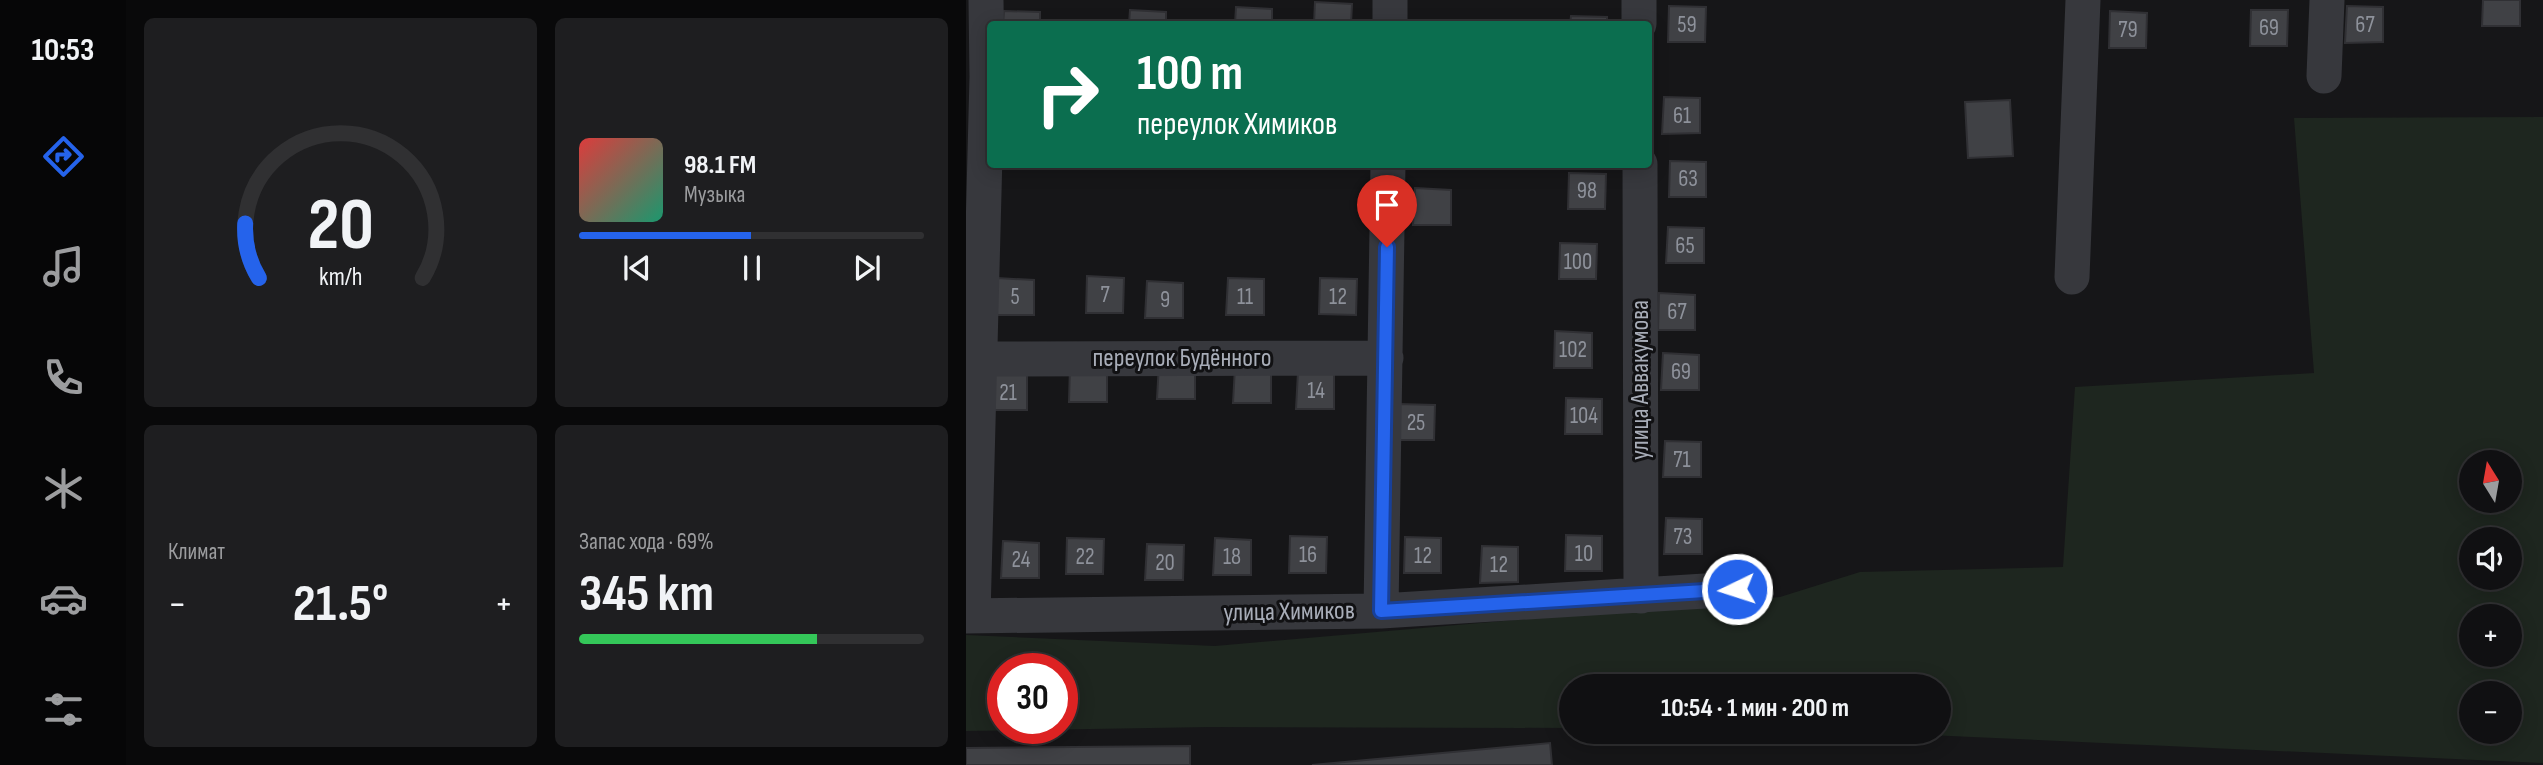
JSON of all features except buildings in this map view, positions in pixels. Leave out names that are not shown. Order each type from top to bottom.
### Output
[{"type":"street","points":[[986,0],[987,26]]},
{"type":"street","points":[[1390,0],[1390,21]]},
{"type":"street","points":[[1639,0],[1639,21]]},
{"type":"street","points":[[2072,277],[2083,0]]},
{"type":"street","points":[[2324,76],[2327,0]]},
{"type":"street","points":[[969,616],[987,133]]},
{"type":"street","points":[[1381,611],[1388,168]]},
{"type":"street","name":"улица Аввакумова","points":[[1640,168],[1641,596]]},
{"type":"street","name":"переулок Будённого","points":[[979,359],[1385,358]]},
{"type":"street","name":"улица Химиков","points":[[969,616],[1381,611],[1737,589]]},
{"type":"shaded area","points":[[2543,117],[2543,763],[1951,736],[1951,674],[1559,674],[1559,728],[1078,729],[1078,653],[987,653],[987,731],[966,731],[966,635],[1215,646],[1780,597],[1860,572],[2063,567],[2075,387],[2314,373],[2294,118]]},
{"type":"route","points":[[1387,247],[1381,611],[1737,589]]}]
